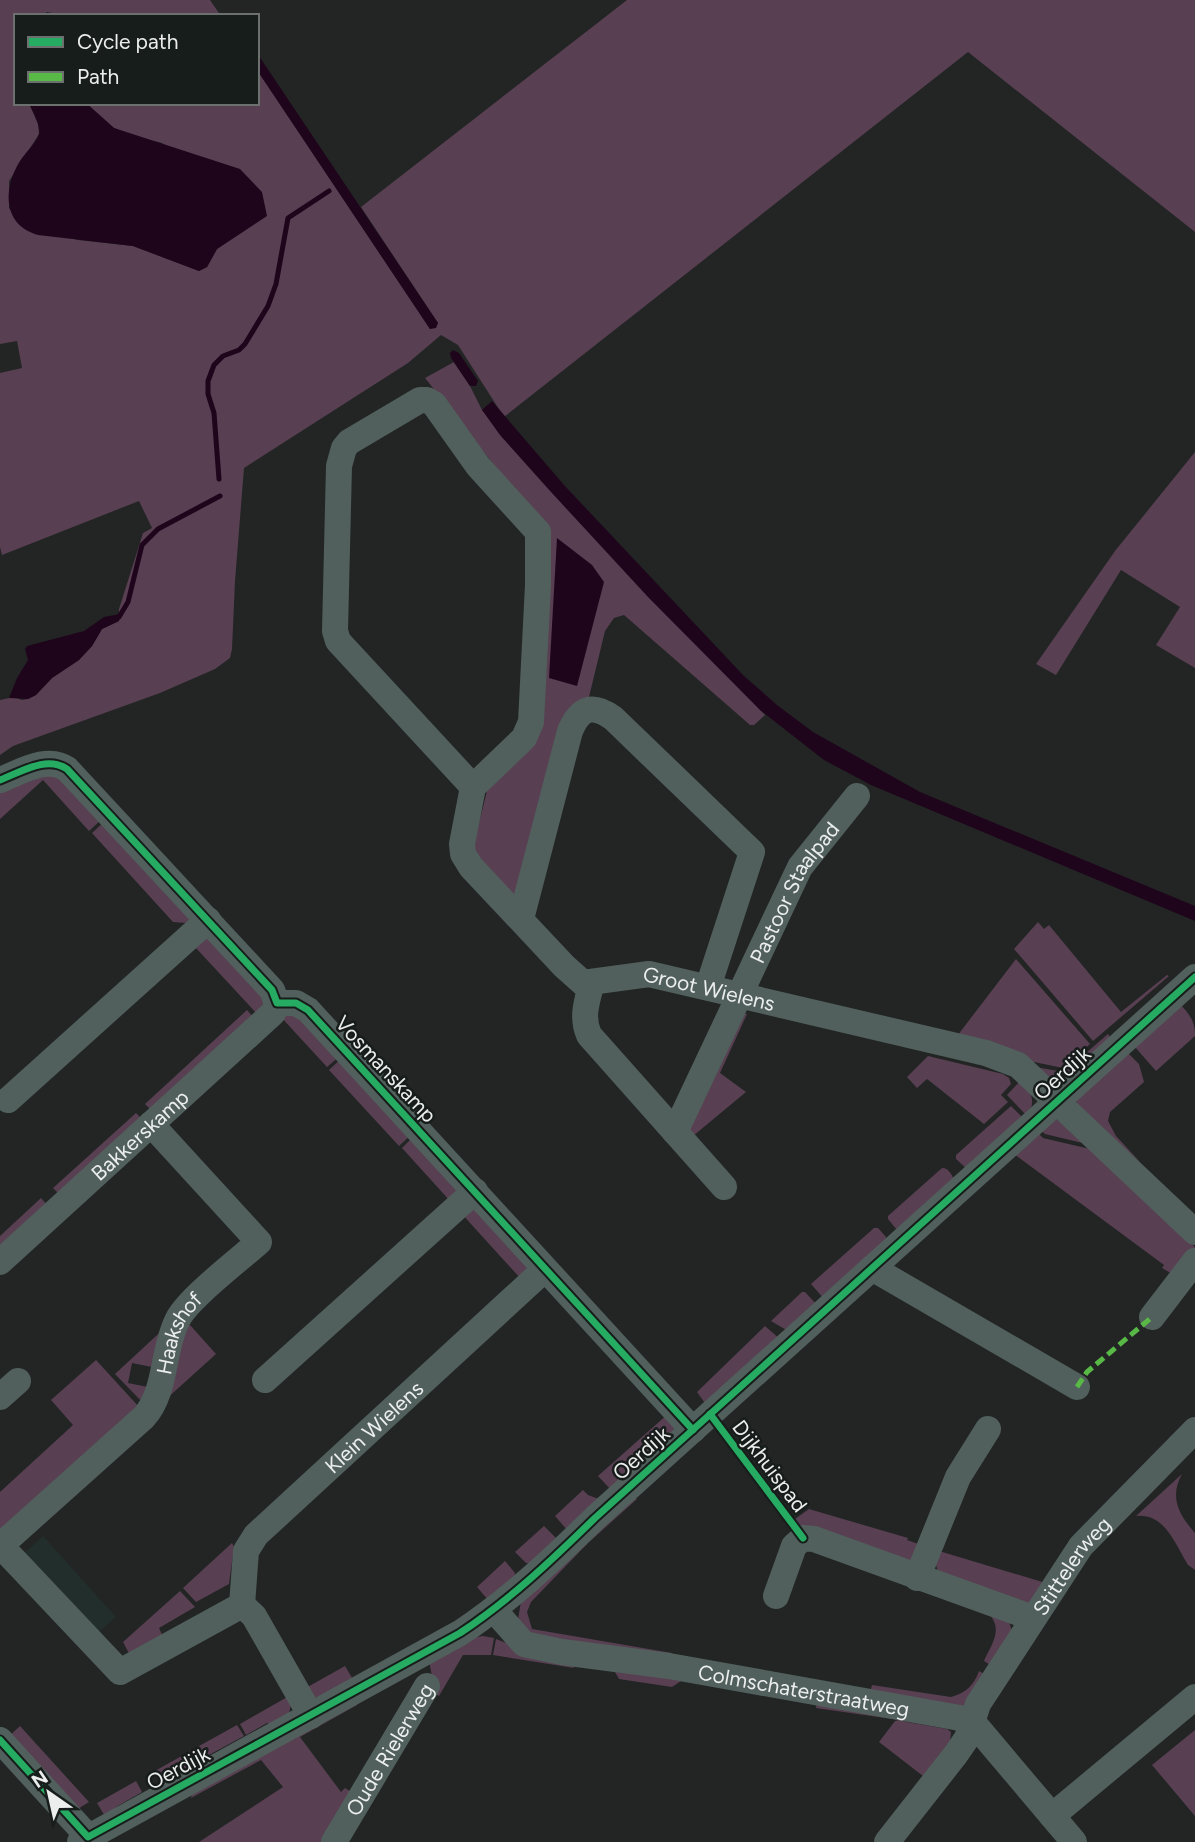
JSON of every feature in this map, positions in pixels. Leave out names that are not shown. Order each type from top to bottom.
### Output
[{"type":"street","points":[[473,787],[338,641],[335,631],[339,466],[344,447],[420,400],[434,404],[478,466],[538,532],[534,709],[531,722],[524,738],[473,787],[463,833],[463,854],[471,867],[575,978],[583,983],[592,982],[584,1013],[589,1035],[724,1187]]},
{"type":"street","points":[[522,919],[570,731],[575,719],[583,713],[592,709],[601,710],[613,718],[752,852],[708,987]]},
{"type":"street","points":[[0,780],[53,763],[67,769],[272,990],[277,1003]]},
{"type":"street","name":"Pastoor Staalpad","points":[[675,1132],[800,867],[857,796]]},
{"type":"street","points":[[8,1100],[208,920]]},
{"type":"street","name":"Groot Wielens","points":[[592,982],[649,974],[986,1053],[1018,1065],[1195,1232]]},
{"type":"street","name":"Oerdijk","points":[[87,1840],[460,1633],[494,1610],[543,1570],[595,1518],[1195,977]]},
{"type":"street","name":"Bakkerskamp","points":[[0,1262],[273,1013],[277,1003]]},
{"type":"street","name":"Vosmanskamp","points":[[277,1003],[296,1003],[308,1010],[693,1430]]},
{"type":"street","name":"Haakshof","points":[[0,1546],[144,1417],[154,1404],[174,1327],[182,1311],[259,1242],[150,1124]]},
{"type":"street","points":[[265,1380],[475,1191]]},
{"type":"street","points":[[1152,1317],[1195,1261]]},
{"type":"street","points":[[872,1268],[1077,1387]]},
{"type":"street","name":"Klein Wielens","points":[[242,1605],[246,1551],[250,1542],[544,1270]]},
{"type":"street","points":[[917,1578],[958,1477],[988,1429]]},
{"type":"street","name":"Stittelerweg","points":[[887,1842],[967,1738],[978,1704],[1081,1546],[1195,1430]]},
{"type":"street","name":"Dijkhuispad","points":[[776,1596],[794,1546],[803,1538],[814,1539],[1034,1618]]},
{"type":"street","points":[[0,1546],[120,1672],[242,1605],[254,1616],[311,1716]]},
{"type":"street","name":"Colmschaterstraatweg","points":[[494,1610],[524,1644],[562,1652],[669,1665],[971,1720]]},
{"type":"street","name":"Oude Rielerweg","points":[[334,1842],[427,1686]]},
{"type":"street","points":[[1052,1816],[1195,1697]]},
{"type":"street","points":[[971,1720],[1074,1842]]},
{"type":"street","points":[[0,1740],[87,1840]]},
{"type":"shaded area","points":[[0,0],[210,0],[220,14],[14,14],[14,105],[30,105],[39,134],[9,181],[9,208],[19,222],[78,240],[133,246],[199,271],[207,267],[217,249],[266,216],[162,143],[114,128],[88,105],[259,105],[259,73],[430,329],[438,323],[361,207],[627,0],[1195,0],[1195,232],[968,52],[504,417],[458,345],[441,335],[408,363],[244,468],[230,658],[215,669],[160,693],[13,746],[0,755],[0,700],[14,697],[22,700],[36,695],[52,678],[79,660],[102,629],[119,621],[119,609],[143,533],[152,528],[139,501],[2,555],[0,373],[22,368],[17,341],[0,344]]},
{"type":"shaded area","points":[[259,56],[438,323],[436,328],[430,329],[259,73]]},
{"type":"shaded area","points":[[30,105],[88,105],[114,128],[240,169],[262,192],[267,216],[217,249],[207,267],[199,271],[133,246],[38,235],[18,223],[12,214],[9,194],[14,172],[39,134],[38,122]]},
{"type":"shaded area","points":[[453,350],[459,353],[478,381],[476,386],[470,386],[451,358],[450,353]]},
{"type":"shaded area","points":[[454,362],[482,410],[765,715],[754,725],[750,725],[624,615],[614,618],[605,631],[588,701],[516,895],[511,894],[477,856],[473,847],[489,783],[533,741],[545,529],[425,378]]},
{"type":"shaded area","points":[[492,401],[564,485],[743,675],[813,732],[920,792],[1195,906],[1195,921],[871,785],[824,760],[760,710],[648,597],[500,435],[482,410]]},
{"type":"shaded area","points":[[1195,452],[1195,668],[1156,645],[1180,607],[1121,570],[1056,675],[1036,664],[1115,551]]},
{"type":"shaded area","points":[[557,538],[592,565],[604,582],[577,686],[549,678]]},
{"type":"shaded area","points":[[120,614],[119,621],[102,629],[79,660],[52,678],[36,695],[28,699],[9,698],[28,660],[25,649],[27,646],[84,631],[104,617]]},
{"type":"shaded area","points":[[56,771],[103,818],[89,831],[43,780],[0,819],[0,788]]},
{"type":"shaded area","points":[[105,821],[193,916],[187,923],[173,922],[92,833]]},
{"type":"shaded area","points":[[1038,922],[1044,929],[1049,925],[1121,1012],[1169,976],[1093,1041],[1014,949]]},
{"type":"shaded area","points":[[209,934],[265,999],[258,1015],[195,947]]},
{"type":"shaded area","points":[[1016,959],[1090,1044],[1063,1068],[1034,1062],[1030,1066],[954,1040]]},
{"type":"shaded area","points":[[1180,1004],[1191,1018],[1195,1036],[1156,1071],[1135,1047]]},
{"type":"shaded area","points":[[247,1010],[254,1018],[152,1111],[145,1104]]},
{"type":"shaded area","points":[[741,1012],[747,1014],[720,1073],[746,1092],[693,1136],[686,1135]]},
{"type":"shaded area","points":[[299,1014],[341,1055],[327,1067],[280,1016]]},
{"type":"shaded area","points":[[1108,1034],[1113,1041],[1064,1082],[1056,1084],[1035,1067],[1064,1072]]},
{"type":"shaded area","points":[[1128,1053],[1139,1064],[1144,1082],[1110,1112],[1108,1121],[1116,1136],[1141,1163],[1077,1106],[1076,1100]]},
{"type":"shaded area","points":[[928,1056],[1003,1074],[1009,1078],[1011,1084],[1001,1095],[1008,1102],[984,1124],[927,1079],[917,1088],[907,1077]]},
{"type":"shaded area","points":[[343,1057],[413,1133],[399,1146],[329,1070]]},
{"type":"shaded area","points":[[1022,1079],[1032,1097],[1032,1106],[1027,1116],[1007,1095]]},
{"type":"shaded area","points":[[1011,1106],[1025,1120],[967,1169],[956,1159],[956,1155]]},
{"type":"shaded area","points":[[136,1113],[143,1120],[60,1195],[53,1188]]},
{"type":"shaded area","points":[[1053,1117],[1095,1146],[1045,1134],[1038,1127]]},
{"type":"shaded area","points":[[1034,1129],[1043,1138],[1090,1149],[1195,1247],[1174,1275],[1010,1151]]},
{"type":"shaded area","points":[[415,1135],[463,1188],[451,1202],[402,1148]]},
{"type":"shaded area","points":[[942,1168],[947,1169],[955,1183],[897,1230],[888,1216]]},
{"type":"shaded area","points":[[41,1198],[48,1206],[0,1250],[0,1236]]},
{"type":"shaded area","points":[[476,1202],[528,1269],[521,1279],[461,1213]]},
{"type":"shaded area","points":[[874,1228],[878,1228],[886,1237],[888,1244],[825,1300],[811,1284]]},
{"type":"shaded area","points":[[802,1292],[818,1306],[788,1331],[771,1321]]},
{"type":"shaded area","points":[[169,1324],[147,1407],[115,1374]],"holes":[[[132,1363],[152,1367],[148,1387],[128,1383]]]},
{"type":"shaded area","points":[[190,1325],[216,1354],[164,1401],[179,1332]]},
{"type":"shaded area","points":[[765,1326],[781,1340],[707,1406],[697,1392]]},
{"type":"shaded area","points":[[96,1360],[139,1407],[0,1534],[0,1492],[73,1425],[51,1400]]},
{"type":"shaded area","points":[[669,1413],[676,1429],[613,1492],[598,1476]]},
{"type":"shaded area","points":[[1182,1474],[1176,1498],[1180,1512],[1195,1533],[1195,1570],[1188,1565],[1162,1525],[1155,1519],[1136,1516]]},
{"type":"shaded area","points":[[583,1490],[588,1495],[604,1501],[568,1531],[555,1516]]},
{"type":"shaded area","points":[[632,1494],[637,1499],[588,1543],[531,1602],[527,1612],[532,1629],[672,1653],[671,1661],[535,1639],[518,1620],[521,1601]]},
{"type":"shaded area","points":[[809,1509],[908,1538],[907,1540],[924,1546],[917,1562],[805,1533],[795,1519]]},
{"type":"shaded area","points":[[544,1526],[556,1538],[532,1564],[526,1563],[515,1552]]},
{"type":"shaded area","points":[[43,1536],[116,1617],[93,1637],[20,1557]]},
{"type":"shaded area","points":[[232,1543],[234,1547],[229,1584],[196,1602],[183,1588]]},
{"type":"shaded area","points":[[939,1551],[1049,1584],[1026,1606],[939,1575],[935,1562]]},
{"type":"shaded area","points":[[505,1561],[515,1573],[514,1580],[489,1601],[477,1587]]},
{"type":"shaded area","points":[[180,1591],[195,1607],[159,1628],[164,1639],[131,1657],[123,1642]]},
{"type":"shaded area","points":[[990,1615],[1009,1622],[1012,1631],[995,1668],[984,1661],[996,1632]]},
{"type":"shaded area","points":[[483,1636],[494,1638],[491,1655],[463,1655],[439,1696],[431,1691],[429,1661]]},
{"type":"shaded area","points":[[496,1639],[532,1653],[571,1659],[574,1668],[493,1655]]},
{"type":"shaded area","points":[[345,1666],[354,1681],[315,1698],[304,1689]]},
{"type":"shaded area","points":[[619,1667],[681,1681],[672,1687],[619,1679],[615,1672]]},
{"type":"shaded area","points":[[979,1671],[989,1677],[959,1714],[870,1693],[872,1685],[951,1697],[969,1688]]},
{"type":"shaded area","points":[[289,1696],[289,1714],[275,1726],[267,1723],[246,1735],[240,1724]]},
{"type":"shaded area","points":[[817,1698],[907,1722],[947,1729],[951,1732],[950,1741],[923,1776],[879,1742],[895,1721],[899,1720],[816,1708]]},
{"type":"shaded area","points":[[356,1702],[357,1705],[300,1737],[341,1792],[345,1788],[355,1794],[327,1842],[199,1842],[283,1787],[261,1760],[191,1798],[192,1793]]},
{"type":"shaded area","points":[[237,1725],[244,1736],[196,1762],[190,1751]]},
{"type":"shaded area","points":[[20,1726],[89,1802],[73,1812],[7,1738]]},
{"type":"shaded area","points":[[1195,1730],[1195,1816],[1152,1765]]},
{"type":"shaded area","points":[[187,1753],[193,1764],[161,1782],[153,1772]]},
{"type":"shaded area","points":[[136,1781],[142,1792],[116,1807],[106,1818],[97,1803]]},
{"type":"waterway","points":[[219,479],[214,413],[208,394],[208,381],[214,365],[223,356],[239,350],[245,344],[268,306],[276,284],[288,218],[329,191]]},
{"type":"waterway","points":[[119,617],[128,602],[142,545],[158,529],[220,496]]},
{"type":"marked path","points":[[1077,1387],[1087,1372],[1152,1317]]},
{"type":"cycle path","points":[[0,780],[43,764],[59,765],[67,769],[272,990],[277,1003],[296,1003],[308,1010],[693,1430]]},
{"type":"cycle path","points":[[0,1740],[88,1837],[460,1633],[530,1579],[1195,977]]},
{"type":"cycle path","points":[[710,1414],[803,1538]]}]
